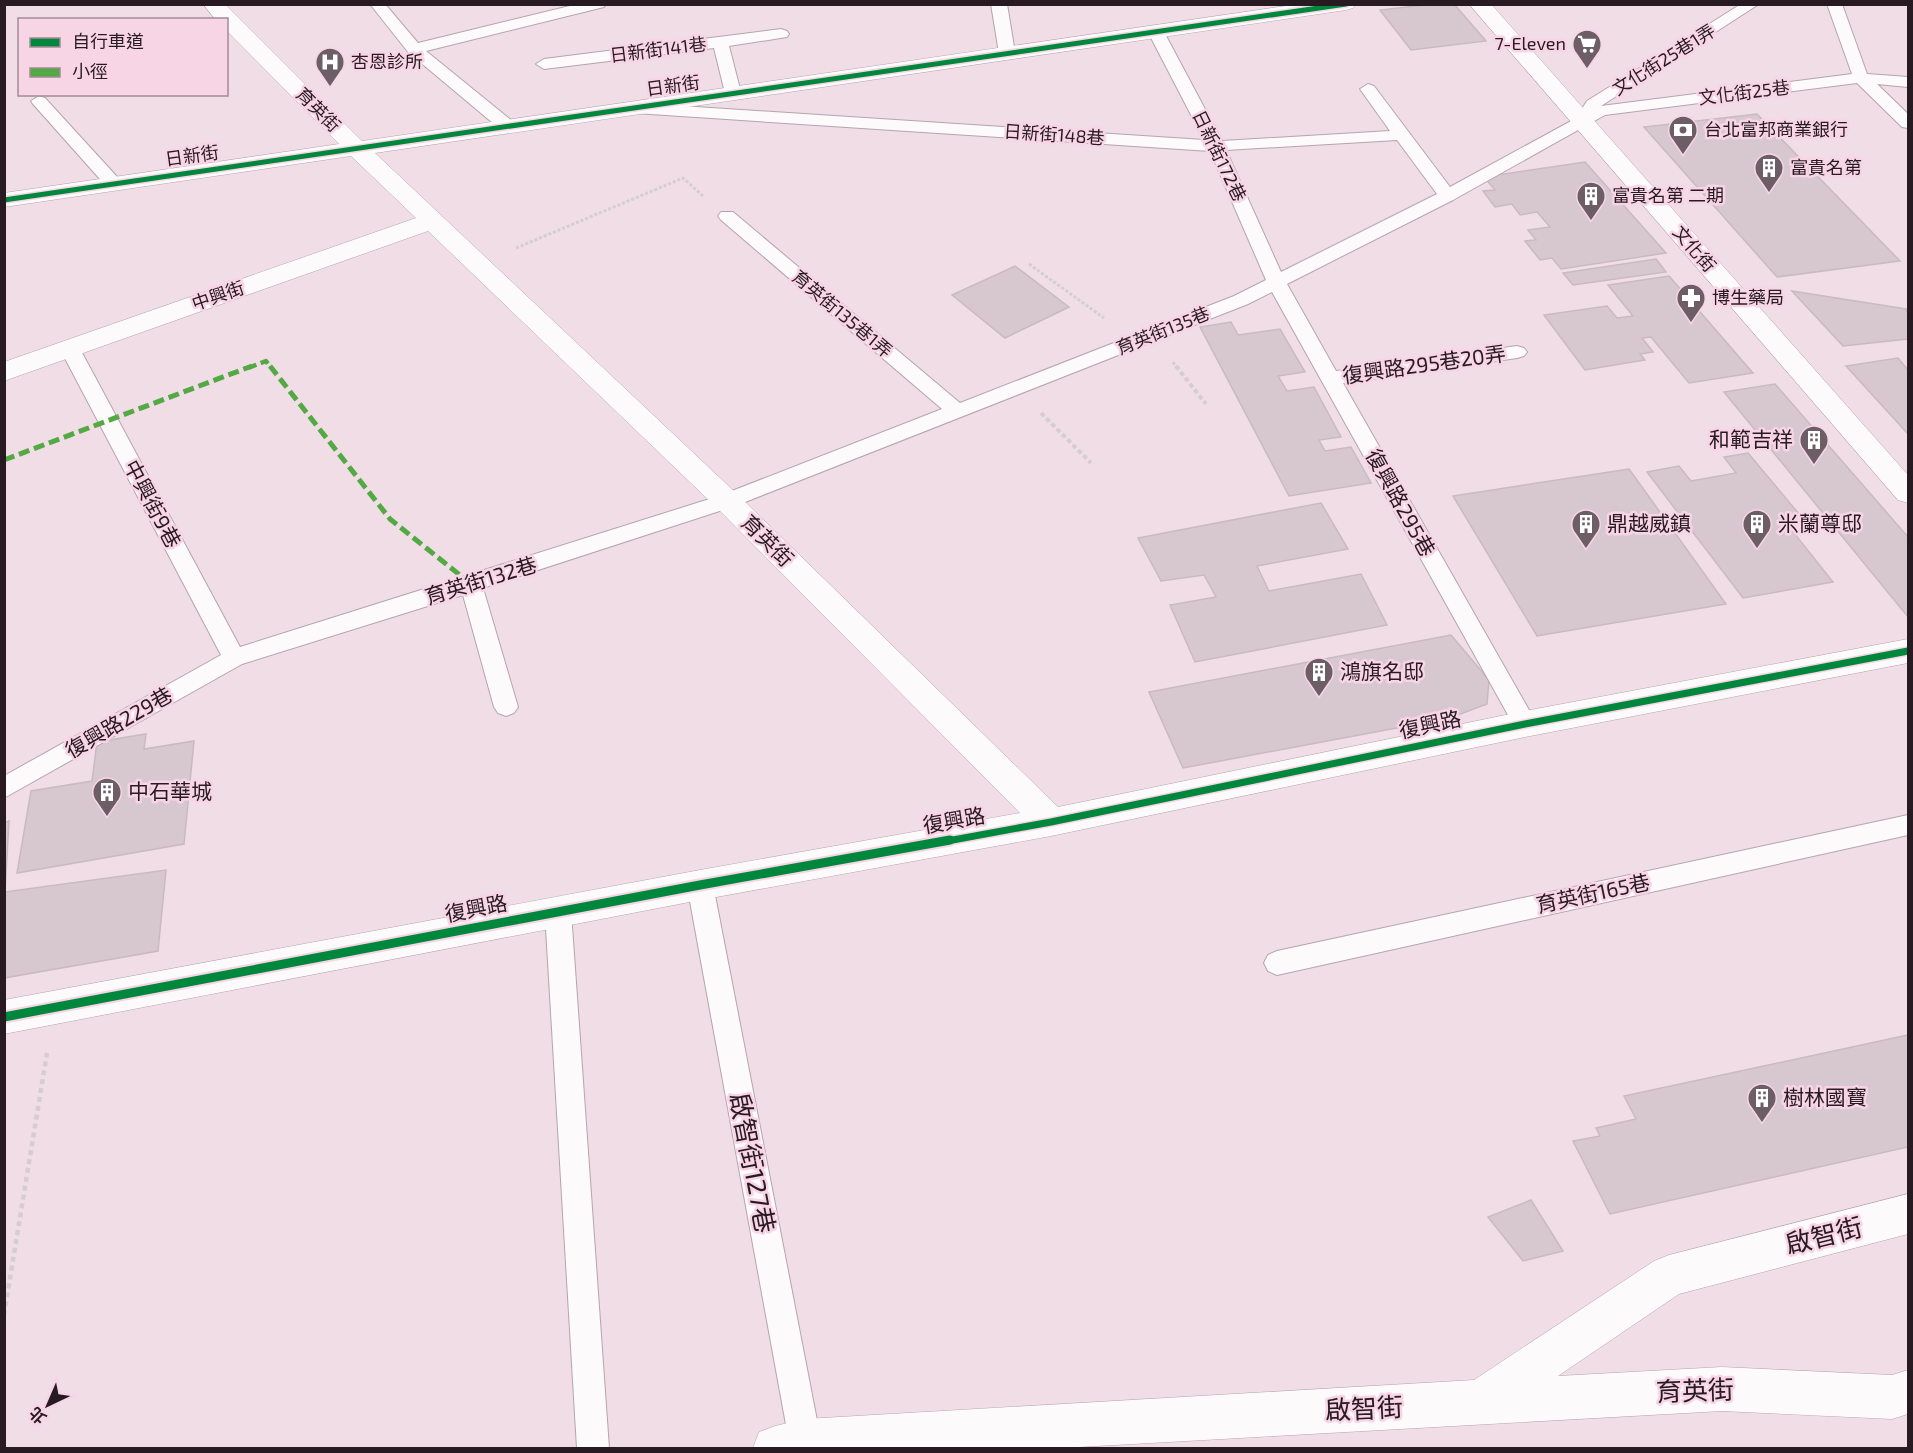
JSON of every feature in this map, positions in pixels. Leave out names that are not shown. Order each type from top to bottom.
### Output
[{"type":"street","name":"育英街","points":[[213,4],[227,18]]},
{"type":"street","name":"日新街","points":[[4,200],[1346,4]]},
{"type":"street","name":"文化街","points":[[1479,4],[1908,493]]},
{"type":"street","name":"育英街","points":[[228,19],[355,147],[727,501],[1051,822]]},
{"type":"street","name":"中興街","points":[[4,372],[432,220]]},
{"type":"street","name":"復興路","points":[[4,1017],[700,885],[1051,822],[1525,724],[1908,651]]},
{"type":"street","name":"啟智街","points":[[790,1445],[1480,1402],[1669,1276],[1908,1214]]},
{"type":"street","name":"育英街","points":[[1480,1402],[1722,1389],[1892,1397],[1908,1392]]},
{"type":"lane","points":[[377,4],[414,49],[506,125]]},
{"type":"lane","points":[[414,49],[599,4]]},
{"type":"lane","points":[[999,4],[1008,53]]},
{"type":"lane","name":"文化街25巷1弄","points":[[1582,122],[1593,104],[1752,4]]},
{"type":"lane","points":[[1834,4],[1861,78],[1908,123]]},
{"type":"lane","name":"日新街172巷","points":[[1156,32],[1216,146],[1276,282]]},
{"type":"lane","points":[[720,42],[781,34]]},
{"type":"lane","name":"日新街141巷","points":[[544,64],[720,42],[733,93]]},
{"type":"lane","name":"文化街25巷","points":[[1582,122],[1601,111],[1861,78],[1908,82]]},
{"type":"lane","points":[[1368,89],[1447,196]]},
{"type":"lane","points":[[39,101],[113,183]]},
{"type":"lane","name":"日新街148巷","points":[[629,107],[1216,146],[1402,135]]},
{"type":"lane","name":"育英街135巷","points":[[727,501],[1241,300],[1447,196],[1582,122]]},
{"type":"lane","name":"育英街135巷1弄","points":[[727,216],[958,412]]},
{"type":"lane","name":"復興路295巷","points":[[1276,282],[1525,724]]},
{"type":"lane","name":"中興街9巷","points":[[70,349],[234,658]]},
{"type":"lane","name":"復興路295巷20弄","points":[[1330,378],[1517,352]]},
{"type":"lane","name":"育英街132巷","points":[[234,658],[727,501]]},
{"type":"lane","points":[[471,584],[506,707]]},
{"type":"lane","name":"復興路229巷","points":[[4,788],[234,658]]},
{"type":"lane","name":"育英街165巷","points":[[1277,963],[1908,825]]},
{"type":"lane","name":"啟智街127巷","points":[[700,885],[790,1445]]},
{"type":"lane","points":[[558,912],[593,1449]]},
{"type":"path","points":[[478,264],[683,178],[727,216]]},
{"type":"path","points":[[1029,264],[1144,338],[1206,404]]},
{"type":"path","points":[[1017,389],[1091,464]]},
{"type":"path","points":[[4,1315],[54,1007]]},
{"type":"building","points":[[1454,4],[1486,41],[1411,50],[1380,10]]},
{"type":"building","name":"富貴名第","points":[[1757,114],[1900,261],[1777,277],[1644,127]]},
{"type":"building","name":"富貴名第 二期","points":[[1585,162],[1666,253],[1561,269],[1552,258],[1540,260],[1525,241],[1536,240],[1528,230],[1550,227],[1537,212],[1520,215],[1512,204],[1495,207],[1483,191],[1495,190],[1484,177]]},
{"type":"building","points":[[1656,259],[1666,272],[1573,285],[1563,273]]},
{"type":"building","points":[[1015,266],[1069,307],[1005,338],[952,295]]},
{"type":"building","points":[[1669,276],[1753,373],[1689,383],[1651,337],[1642,338],[1653,352],[1640,354],[1645,360],[1585,370],[1544,315],[1607,306],[1617,318],[1633,316],[1608,285]]},
{"type":"building","points":[[1792,291],[1906,309],[1908,339],[1843,346]]},
{"type":"building","points":[[1231,322],[1238,335],[1280,329],[1305,372],[1278,376],[1287,391],[1314,387],[1341,437],[1319,440],[1325,451],[1351,447],[1371,483],[1289,496],[1200,327]]},
{"type":"building","points":[[1898,358],[1908,370],[1908,434],[1846,366]]},
{"type":"building","name":"和範吉祥","points":[[1775,384],[1908,537],[1908,617],[1724,392]]},
{"type":"building","name":"米蘭尊邸","points":[[1748,453],[1799,514],[1782,518],[1833,582],[1743,598],[1647,472],[1679,466],[1691,481],[1736,473],[1724,457]]},
{"type":"building","name":"鼎越威鎮","points":[[1629,469],[1726,604],[1537,636],[1453,496]]},
{"type":"building","name":"鴻旗名邸","points":[[1321,503],[1348,549],[1257,566],[1269,591],[1361,574],[1387,625],[1195,662],[1170,605],[1216,597],[1204,575],[1161,581],[1138,538]]},
{"type":"building","name":"鴻旗名邸","points":[[1451,635],[1489,680],[1487,704],[1450,718],[1183,768],[1149,692]]},
{"type":"building","name":"中石華城","points":[[146,734],[144,749],[194,741],[184,844],[17,873],[31,791],[92,781],[97,742]]},
{"type":"building","points":[[9,821],[5,892],[166,870],[158,951],[4,978],[4,823]]},
{"type":"building","name":"樹林國寶","points":[[1908,1035],[1908,1147],[1610,1214],[1573,1141],[1600,1136],[1596,1128],[1636,1119],[1624,1096]]},
{"type":"building","points":[[1531,1200],[1563,1251],[1523,1261],[1488,1217]]},
{"type":"marked path","points":[[4,460],[266,361],[390,519],[471,584]]},
{"type":"cycle path","points":[[4,200],[1346,4]]},
{"type":"cycle path","points":[[4,1017],[700,885],[1051,822],[1525,724],[1908,651]]},
{"type":"place","name":"7-Eleven","points":[[1587,70]]},
{"type":"place","name":"杏恩診所","points":[[330,88]]},
{"type":"place","name":"台北富邦商業銀行","points":[[1683,156]]},
{"type":"place","name":"富貴名第","points":[[1769,194]]},
{"type":"place","name":"富貴名第 二期","points":[[1591,222]]},
{"type":"place","name":"博生藥局","points":[[1691,324]]},
{"type":"place","name":"和範吉祥","points":[[1814,466]]},
{"type":"place","name":"鼎越威鎮","points":[[1586,550]]},
{"type":"place","name":"米蘭尊邸","points":[[1757,550]]},
{"type":"place","name":"鴻旗名邸","points":[[1319,698]]},
{"type":"place","name":"中石華城","points":[[107,818]]},
{"type":"place","name":"樹林國寶","points":[[1762,1124]]}]
